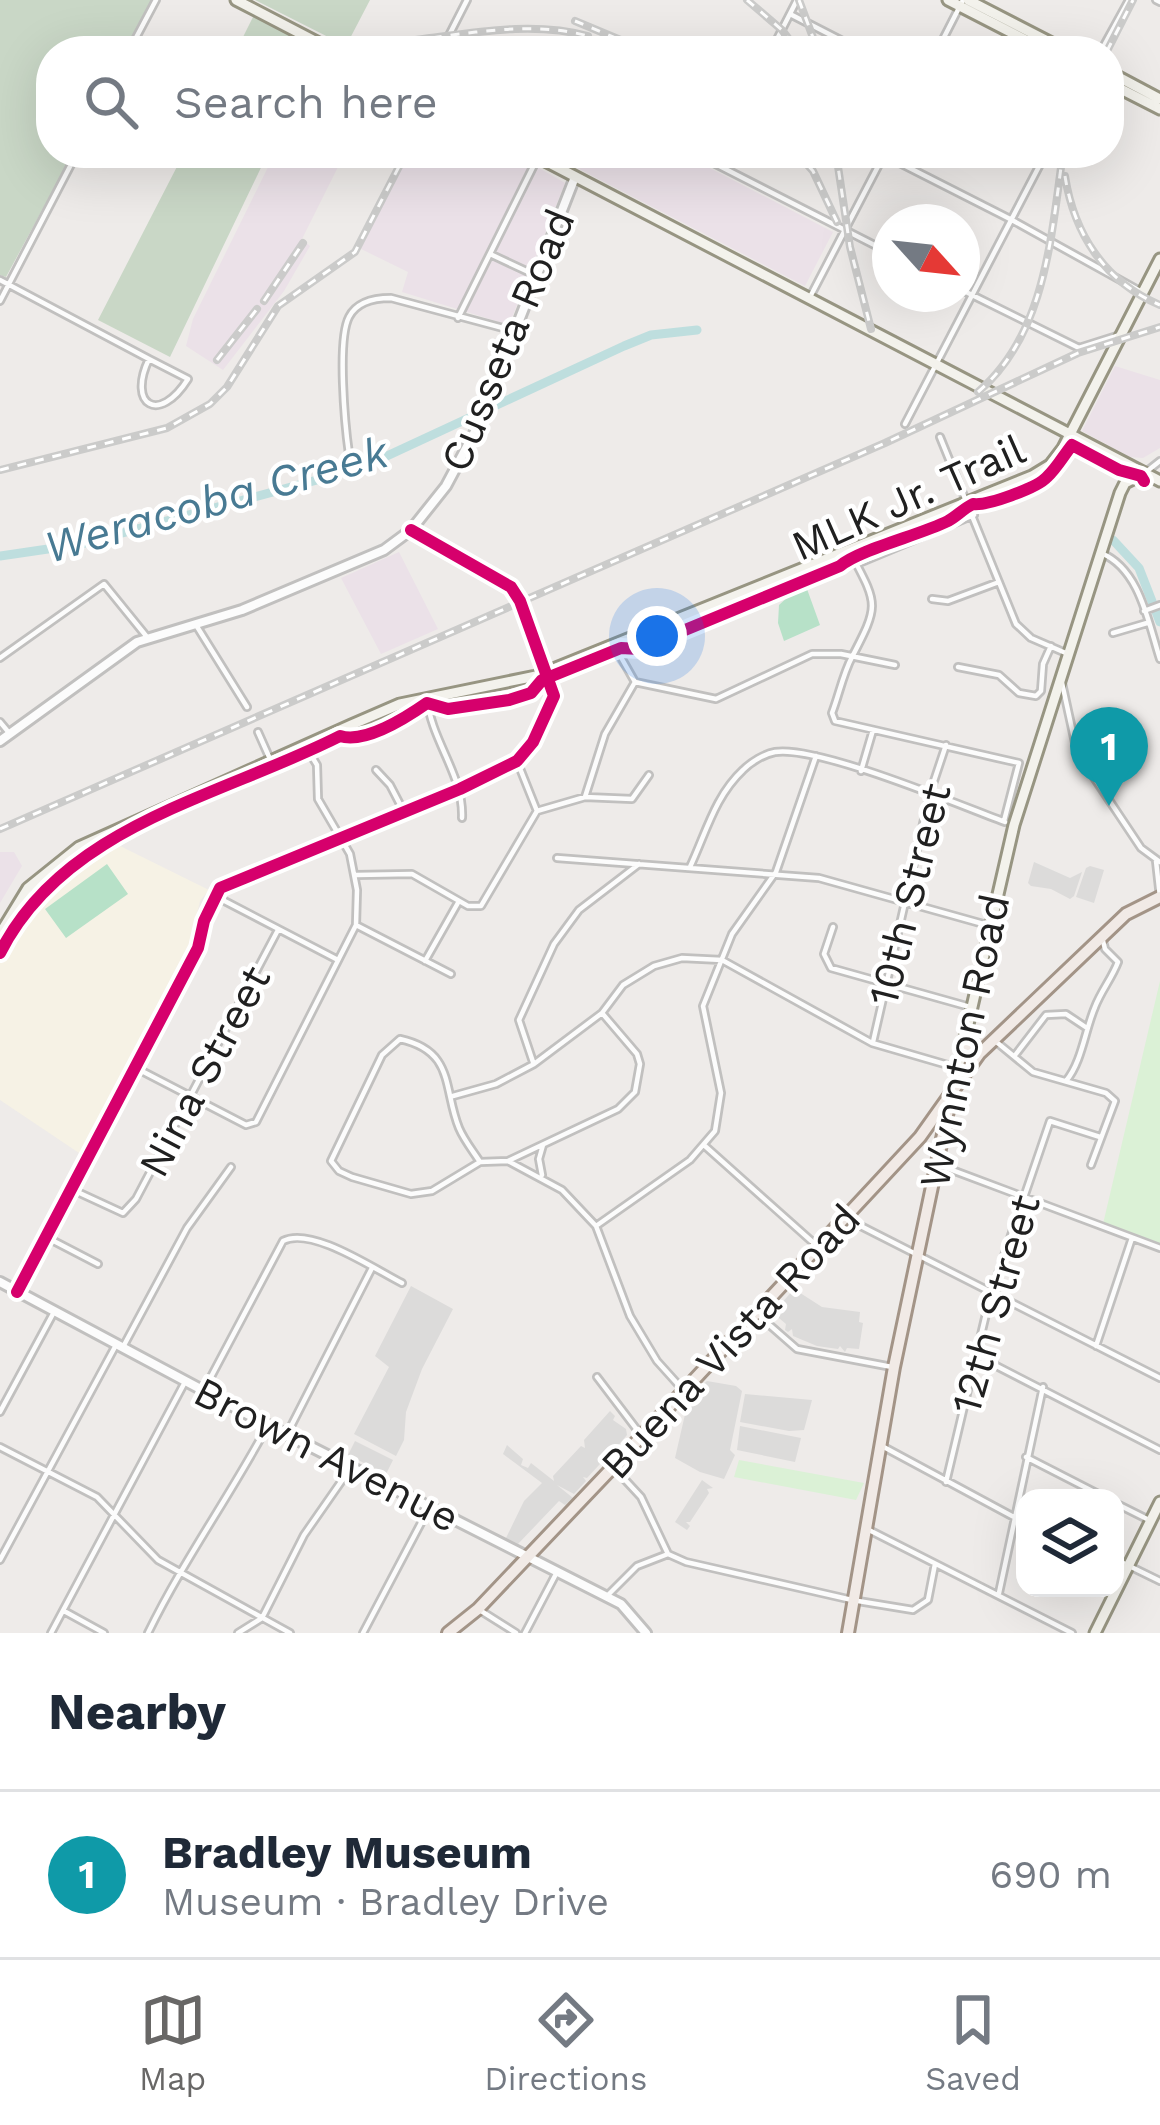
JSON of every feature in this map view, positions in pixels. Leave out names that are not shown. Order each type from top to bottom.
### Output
[{"type":"main road","points":[[236,0],[305,36]]},
{"type":"main road","points":[[948,0],[964,2],[1035,36]]},
{"type":"main road","points":[[964,2],[1022,36]]},
{"type":"main road","points":[[1124,81],[1160,99]]},
{"type":"main road","points":[[1124,91],[1160,109]]},
{"type":"main road","points":[[561,168],[1160,481]]},
{"type":"main road","points":[[0,934],[28,888],[79,848],[305,746],[400,704],[547,672],[1050,465],[1160,259]]},
{"type":"main road","name":"Wynnton Road","points":[[848,1633],[894,1367],[1009,823],[1120,493],[1125,483],[1145,473]]},
{"type":"main road","name":"Buena Vista Road","points":[[448,1633],[478,1609],[757,1314],[950,1098],[979,1054],[1126,914],[1160,897]]},
{"type":"main road","points":[[962,1046],[979,1054]]},
{"type":"main road","points":[[1095,1633],[1160,1502]]},
{"type":"street","points":[[137,36],[156,0]]},
{"type":"street","points":[[449,36],[467,0]]},
{"type":"street","points":[[779,36],[797,0]]},
{"type":"street","points":[[1109,36],[1129,0]]},
{"type":"street","points":[[946,36],[964,2]]},
{"type":"street","points":[[790,14],[833,36]]},
{"type":"street","points":[[0,302],[68,168]]},
{"type":"street","points":[[458,318],[536,168]]},
{"type":"street","points":[[723,168],[872,244]]},
{"type":"street","points":[[809,299],[876,168]]},
{"type":"street","points":[[910,168],[1143,292]]},
{"type":"street","points":[[980,282],[1038,168]]},
{"type":"street","name":"Cusseta Road","points":[[0,741],[147,637],[196,625],[374,555],[411,530],[446,486],[478,426],[575,177]]},
{"type":"street","points":[[490,254],[536,277]]},
{"type":"street","points":[[0,280],[9,284],[149,359],[188,380],[174,401],[164,406],[151,404],[140,386],[149,359]]},
{"type":"street","points":[[349,454],[343,413],[349,317],[364,303],[384,298],[514,331]]},
{"type":"street","points":[[980,300],[1079,349],[1120,335]]},
{"type":"street","points":[[905,424],[965,312]]},
{"type":"street","points":[[940,436],[1016,624],[1031,638],[1068,653]]},
{"type":"street","points":[[1145,473],[1160,461]]},
{"type":"street","points":[[856,565],[974,515]]},
{"type":"street","points":[[16,1292],[198,948],[220,888],[517,761],[552,706],[547,672],[511,587],[411,530]]},
{"type":"street","points":[[849,550],[874,603],[873,616],[851,658],[835,721],[946,746]]},
{"type":"street","points":[[1101,554],[1127,571],[1154,608],[1148,622],[1160,659]]},
{"type":"street","points":[[932,599],[948,602],[999,582]]},
{"type":"street","points":[[0,658],[104,584],[147,637]]},
{"type":"street","points":[[1113,633],[1148,622]]},
{"type":"street","points":[[196,625],[247,707]]},
{"type":"street","points":[[614,645],[635,682],[716,699],[812,655],[895,665]]},
{"type":"street","points":[[958,667],[999,675],[1019,693],[1036,696],[1051,646]]},
{"type":"street","points":[[1061,675],[1078,752],[1141,848],[1158,861],[1160,897]]},
{"type":"street","points":[[585,797],[605,734],[635,682]]},
{"type":"street","points":[[427,698],[433,733],[460,789],[462,818]]},
{"type":"street","points":[[0,722],[10,734]]},
{"type":"street","points":[[861,771],[874,729]]},
{"type":"street","points":[[257,732],[271,762]]},
{"type":"street","points":[[136,1068],[246,1125],[256,1122],[356,925],[356,875],[341,836],[317,799],[316,765],[305,746]]},
{"type":"street","name":"Wynnton Road","points":[[946,746],[1019,763],[1009,823]]},
{"type":"street","name":"10th Street","points":[[872,1043],[930,793],[946,746]]},
{"type":"street","points":[[690,867],[713,810],[745,768],[778,751],[816,756],[1009,823]]},
{"type":"street","points":[[596,1226],[705,1146],[721,1114],[722,1093],[703,1006],[732,934],[776,872],[816,756]]},
{"type":"street","points":[[517,761],[537,811]]},
{"type":"street","points":[[376,770],[403,810]]},
{"type":"street","points":[[356,875],[412,874],[472,907],[487,902],[537,811],[585,797],[632,799],[649,775]]},
{"type":"street","points":[[556,858],[776,872],[844,883],[988,925]]},
{"type":"street","points":[[534,1064],[519,1020],[554,944],[579,910],[639,864]]},
{"type":"street","points":[[215,896],[338,960]]},
{"type":"street","points":[[425,961],[459,901]]},
{"type":"street","points":[[356,925],[451,974]]},
{"type":"street","points":[[833,927],[824,954],[831,968],[970,1007]]},
{"type":"street","name":"Nina Street","points":[[71,1190],[114,1212],[126,1210],[136,1199],[278,930]]},
{"type":"street","points":[[1065,1082],[1074,1071],[1087,1028],[1118,962],[1105,949],[1102,937]]},
{"type":"street","points":[[453,1096],[496,1084],[534,1064],[602,1013],[623,985],[654,966],[682,958],[722,960],[872,1043],[958,1068]]},
{"type":"street","points":[[480,1162],[460,1132],[444,1070],[429,1052],[400,1039],[386,1050],[331,1161],[339,1171],[411,1194],[432,1191],[480,1162],[508,1161],[618,1109],[635,1092],[640,1076],[637,1054],[602,1013]]},
{"type":"street","points":[[1014,1057],[1046,1015],[1066,1014],[1087,1028]]},
{"type":"street","points":[[994,1040],[1033,1072],[1106,1093],[1114,1101],[1091,1165]]},
{"type":"street","name":"12th Street","points":[[946,1482],[991,1295],[1050,1120],[1100,1137]]},
{"type":"street","points":[[542,1145],[543,1178]]},
{"type":"street","points":[[705,1146],[817,1246]]},
{"type":"street","points":[[508,1161],[576,1201],[596,1226],[630,1316],[657,1361],[684,1392]]},
{"type":"street","points":[[936,1164],[1160,1248]]},
{"type":"street","points":[[0,1560],[187,1228],[231,1167]]},
{"type":"street","points":[[845,1218],[1160,1378]]},
{"type":"street","points":[[204,1391],[283,1240],[290,1236],[314,1239],[402,1283]]},
{"type":"street","points":[[46,1237],[98,1264]]},
{"type":"street","points":[[1096,1346],[1132,1238]]},
{"type":"street","points":[[287,1434],[372,1268]]},
{"type":"street","name":"Brown Avenue","points":[[0,1282],[607,1597],[634,1616],[646,1633]]},
{"type":"street","points":[[0,1412],[54,1312]]},
{"type":"street","points":[[757,1314],[797,1349],[894,1367]]},
{"type":"street","points":[[977,1356],[1160,1450]]},
{"type":"street","points":[[597,1377],[641,1435]]},
{"type":"street","points":[[51,1633],[185,1382]]},
{"type":"street","points":[[998,1595],[1043,1387]]},
{"type":"street","points":[[148,1633],[178,1572],[230,1496],[268,1425]]},
{"type":"street","points":[[880,1445],[1014,1517]]},
{"type":"street","points":[[0,1447],[80,1486],[116,1514],[141,1545],[178,1572],[290,1633]]},
{"type":"street","points":[[1026,1457],[1088,1489]]},
{"type":"street","points":[[238,1633],[262,1618],[304,1535],[352,1466]]},
{"type":"street","points":[[613,1467],[640,1497],[668,1554],[686,1562],[852,1600],[920,1609],[928,1600],[935,1564]]},
{"type":"street","points":[[363,1633],[430,1506]]},
{"type":"street","points":[[1124,1507],[1150,1521]]},
{"type":"street","points":[[864,1528],[1072,1633]]},
{"type":"street","points":[[607,1597],[637,1566],[668,1554]]},
{"type":"street","points":[[1124,1563],[1160,1581]]},
{"type":"street","points":[[525,1633],[557,1572]]},
{"type":"street","points":[[478,1609],[517,1633]]},
{"type":"street","points":[[64,1611],[104,1633]]},
{"type":"shaded area","points":[[268,168],[338,168],[302,239],[310,246],[284,291],[223,370],[186,346],[193,319]]},
{"type":"shaded area","points":[[400,168],[539,168],[565,183],[509,325],[402,292],[408,272],[359,248]]},
{"type":"shaded area","points":[[577,168],[710,168],[833,232],[805,286]]},
{"type":"shaded area","points":[[1115,366],[1160,380],[1160,448],[1143,458],[1130,457],[1082,431]]},
{"type":"shaded area","points":[[399,552],[438,629],[381,654],[341,578]]},
{"type":"shaded area","points":[[116,844],[209,890],[200,901],[188,953],[82,1155],[0,1100],[0,960],[37,899]]},
{"type":"shaded area","points":[[0,852],[14,852],[22,866],[0,903]]},
{"type":"shaded area","points":[[1034,862],[1070,878],[1082,872],[1074,896],[1070,899],[1031,886]]},
{"type":"shaded area","points":[[1090,866],[1104,870],[1094,903],[1076,897]]},
{"type":"shaded area","points":[[411,1286],[453,1309],[422,1369],[396,1456],[354,1434],[389,1367],[375,1356]]},
{"type":"shaded area","points":[[794,1289],[822,1307],[860,1312],[859,1349],[845,1352],[840,1346],[817,1346],[793,1336],[792,1329],[785,1330],[786,1324],[773,1313]]},
{"type":"shaded area","points":[[707,1381],[742,1391],[730,1450],[735,1455],[724,1479],[675,1458],[689,1397]]},
{"type":"shaded area","points":[[745,1394],[812,1400],[804,1430],[740,1422]]},
{"type":"shaded area","points":[[610,1411],[627,1435],[583,1477],[586,1481],[574,1494],[557,1485],[573,1498],[565,1505],[559,1501],[518,1544],[506,1538],[524,1501],[542,1483],[503,1454],[507,1445],[523,1459],[521,1465],[528,1468],[531,1463],[554,1481],[553,1476],[581,1446],[585,1448],[584,1440]]},
{"type":"shaded area","points":[[740,1426],[801,1438],[795,1462],[737,1450]]},
{"type":"shaded area","points":[[355,1441],[393,1460],[386,1474],[348,1455]]},
{"type":"shaded area","points":[[702,1480],[713,1488],[707,1489],[709,1493],[686,1522],[687,1530],[675,1522]]},
{"type":"green space","points":[[0,0],[153,0],[134,36],[36,36],[36,168],[65,168],[6,277],[0,275]]},
{"type":"green space","points":[[255,0],[370,0],[351,36],[326,36]]},
{"type":"green space","points":[[254,15],[295,36],[244,36]]},
{"type":"green space","points":[[176,168],[261,168],[170,357],[98,320]]},
{"type":"green space","points":[[807,589],[820,625],[784,641],[779,605]]},
{"type":"green space","points":[[107,864],[128,894],[66,938],[45,909]]},
{"type":"green space","points":[[1160,981],[1160,1246],[1103,1224]]},
{"type":"green space","points":[[739,1460],[864,1483],[856,1500],[734,1477]]},
{"type":"waterway","name":"Weracoba Creek","points":[[0,556],[82,544],[361,468],[624,346],[651,335],[697,330]]},
{"type":"waterway","name":"Weracoba Creek","points":[[1113,540],[1139,568],[1160,622]]},
{"type":"railway","points":[[747,0],[787,36]]},
{"type":"railway","points":[[799,0],[812,36]]},
{"type":"railway","points":[[1115,36],[1133,0]]},
{"type":"railway","points":[[575,21],[611,36]]},
{"type":"railway","points":[[444,36],[517,29],[588,36]]},
{"type":"railway","points":[[0,470],[167,428],[210,404],[227,387],[278,306],[355,252],[398,168]]},
{"type":"railway","points":[[810,168],[837,222]]},
{"type":"railway","points":[[838,168],[850,247],[871,329]]},
{"type":"railway","points":[[978,392],[1001,368],[1032,313],[1049,250],[1061,168]]},
{"type":"railway","points":[[1065,176],[1076,217],[1095,254],[1123,283],[1160,305]]},
{"type":"railway","points":[[264,301],[303,243]]},
{"type":"railway","points":[[217,360],[257,309]]},
{"type":"railway","points":[[0,829],[885,443],[1078,353],[1160,327]]},
{"type":"cycle path","name":"MLK Jr. Trail","points":[[0,953],[28,909],[105,844],[197,797],[340,736],[373,733],[427,703],[448,709],[531,693],[542,680],[621,648],[639,649],[948,521],[973,504],[1023,491],[1047,477],[1072,445],[1144,481]]},
{"type":"cycle path","points":[[17,1292],[198,948],[204,921],[220,888],[460,789],[517,761],[533,742],[554,696],[520,601],[511,587],[411,530]]},
{"type":"place","name":"Bradley Museum","points":[[1109,806]]}]
